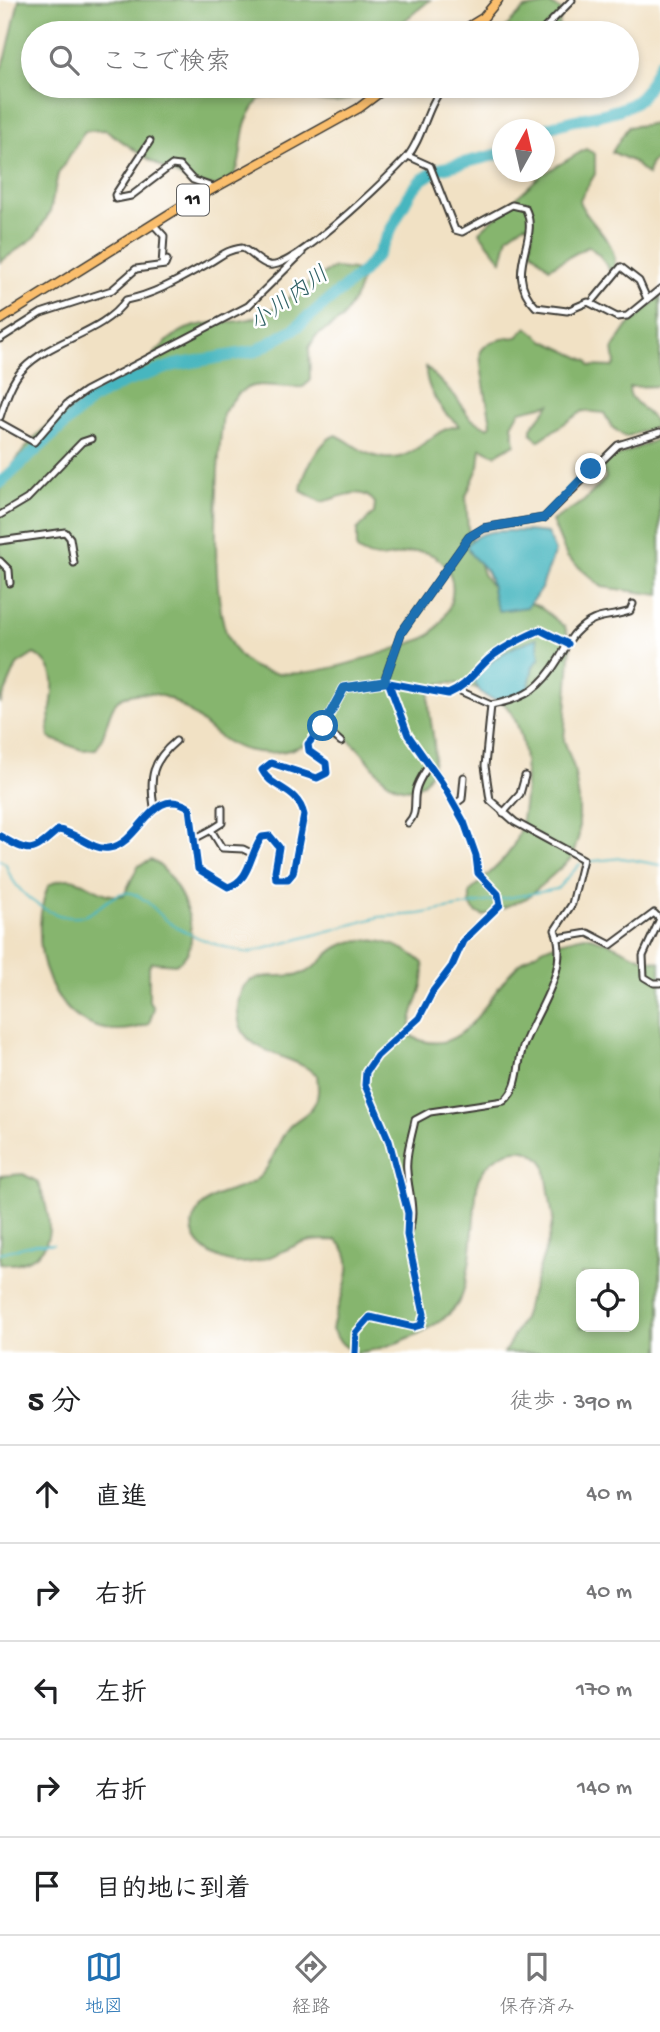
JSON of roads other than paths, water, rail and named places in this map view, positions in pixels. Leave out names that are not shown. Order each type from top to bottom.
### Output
[{"type":"main road","points":[[478,21],[498,0]]},
{"type":"main road","name":"11","points":[[0,320],[153,224],[372,98]]},
{"type":"street","points":[[552,21],[572,0]]},
{"type":"street","points":[[0,423],[34,442],[68,404],[85,391],[248,306],[408,156],[434,98]]},
{"type":"street","points":[[150,141],[115,195],[116,199],[131,196],[172,165],[180,166],[193,180],[215,188]]},
{"type":"street","points":[[408,156],[426,162],[451,225],[462,232],[512,205],[525,208],[528,222],[521,282],[525,294],[536,307],[567,311],[591,303],[621,267],[639,281],[647,299]]},
{"type":"street","points":[[0,340],[41,313],[112,290],[136,269],[165,263],[164,236],[153,224]]},
{"type":"street","points":[[0,417],[21,370],[61,342],[117,313],[126,300],[149,295],[212,262],[225,251],[242,248],[267,265],[278,265],[302,253]]},
{"type":"street","points":[[591,303],[617,317],[627,316],[660,289]]},
{"type":"street","points":[[355,1353],[356,1333],[370,1317],[415,1327],[421,1325],[424,1306],[407,1235],[408,1213],[389,1141],[365,1085],[366,1072],[377,1056],[419,1018],[433,991],[453,966],[463,941],[500,905],[498,894],[478,873],[476,856],[454,805],[408,735],[386,683],[401,633],[469,537],[484,528],[544,518],[618,445],[660,432]]},
{"type":"street","points":[[0,515],[27,499],[82,442],[91,439]]},
{"type":"street","points":[[0,541],[65,532],[70,538],[74,563]]},
{"type":"street","points":[[0,561],[9,570],[10,583]]},
{"type":"street","points":[[458,690],[492,705],[519,700],[536,688],[550,673],[574,634],[604,614],[629,611],[633,604]]},
{"type":"street","points":[[0,836],[25,850],[32,850],[58,830],[66,831],[102,849],[111,848],[123,844],[154,807],[170,802],[182,803],[190,808],[198,869],[228,887],[242,880],[262,837],[270,835],[279,847],[276,879],[288,880],[293,873],[303,808],[288,789],[269,779],[262,770],[271,763],[317,778],[324,777],[329,768],[327,763],[309,751],[308,744],[323,726],[344,688],[386,683],[437,694],[458,690],[507,645],[540,630],[568,644]]},
{"type":"street","points":[[407,1235],[412,1225],[411,1193],[406,1169],[415,1120],[430,1112],[504,1101],[513,1093],[522,1050],[544,1008],[555,972],[558,938],[555,930],[572,904],[583,859],[563,851],[503,813],[490,800],[485,766],[492,705]]},
{"type":"street","points":[[323,726],[341,742]]},
{"type":"street","points":[[154,807],[151,787],[159,755],[176,741]]},
{"type":"street","points":[[408,823],[415,810],[420,779],[429,765]]},
{"type":"street","points":[[503,813],[520,794],[525,776]]},
{"type":"street","points":[[454,805],[462,799],[464,777]]},
{"type":"street","points":[[194,839],[222,823],[222,808]]},
{"type":"street","points":[[211,830],[222,848],[243,849],[253,855]]},
{"type":"street","points":[[558,938],[588,933],[611,945],[654,914],[660,919],[643,956],[644,977],[653,983],[660,983]]},
{"type":"water","points":[[486,533],[547,533],[555,551],[541,589],[527,607],[499,611],[487,572],[467,545],[472,539]]},
{"type":"water","points":[[537,638],[540,658],[533,666],[528,691],[505,700],[484,695],[474,681],[487,665],[510,649]]},
{"type":"waterway","name":"小川内川","points":[[555,125],[609,113],[632,104],[644,94],[660,63]]},
{"type":"waterway","name":"小川内川","points":[[0,483],[91,400],[125,382],[175,365],[256,351],[294,329],[362,273],[378,254],[410,193],[421,180],[439,169],[492,156]]},
{"type":"waterway","points":[[585,862],[622,858],[660,865]]},
{"type":"waterway","points":[[0,860],[6,864],[16,885],[25,895],[36,904],[60,915],[83,916],[119,894],[131,893],[143,899],[182,930],[220,946],[249,953],[379,917],[419,914],[557,889],[580,864]]},
{"type":"waterway","points":[[0,1253],[35,1244],[53,1244]]}]
